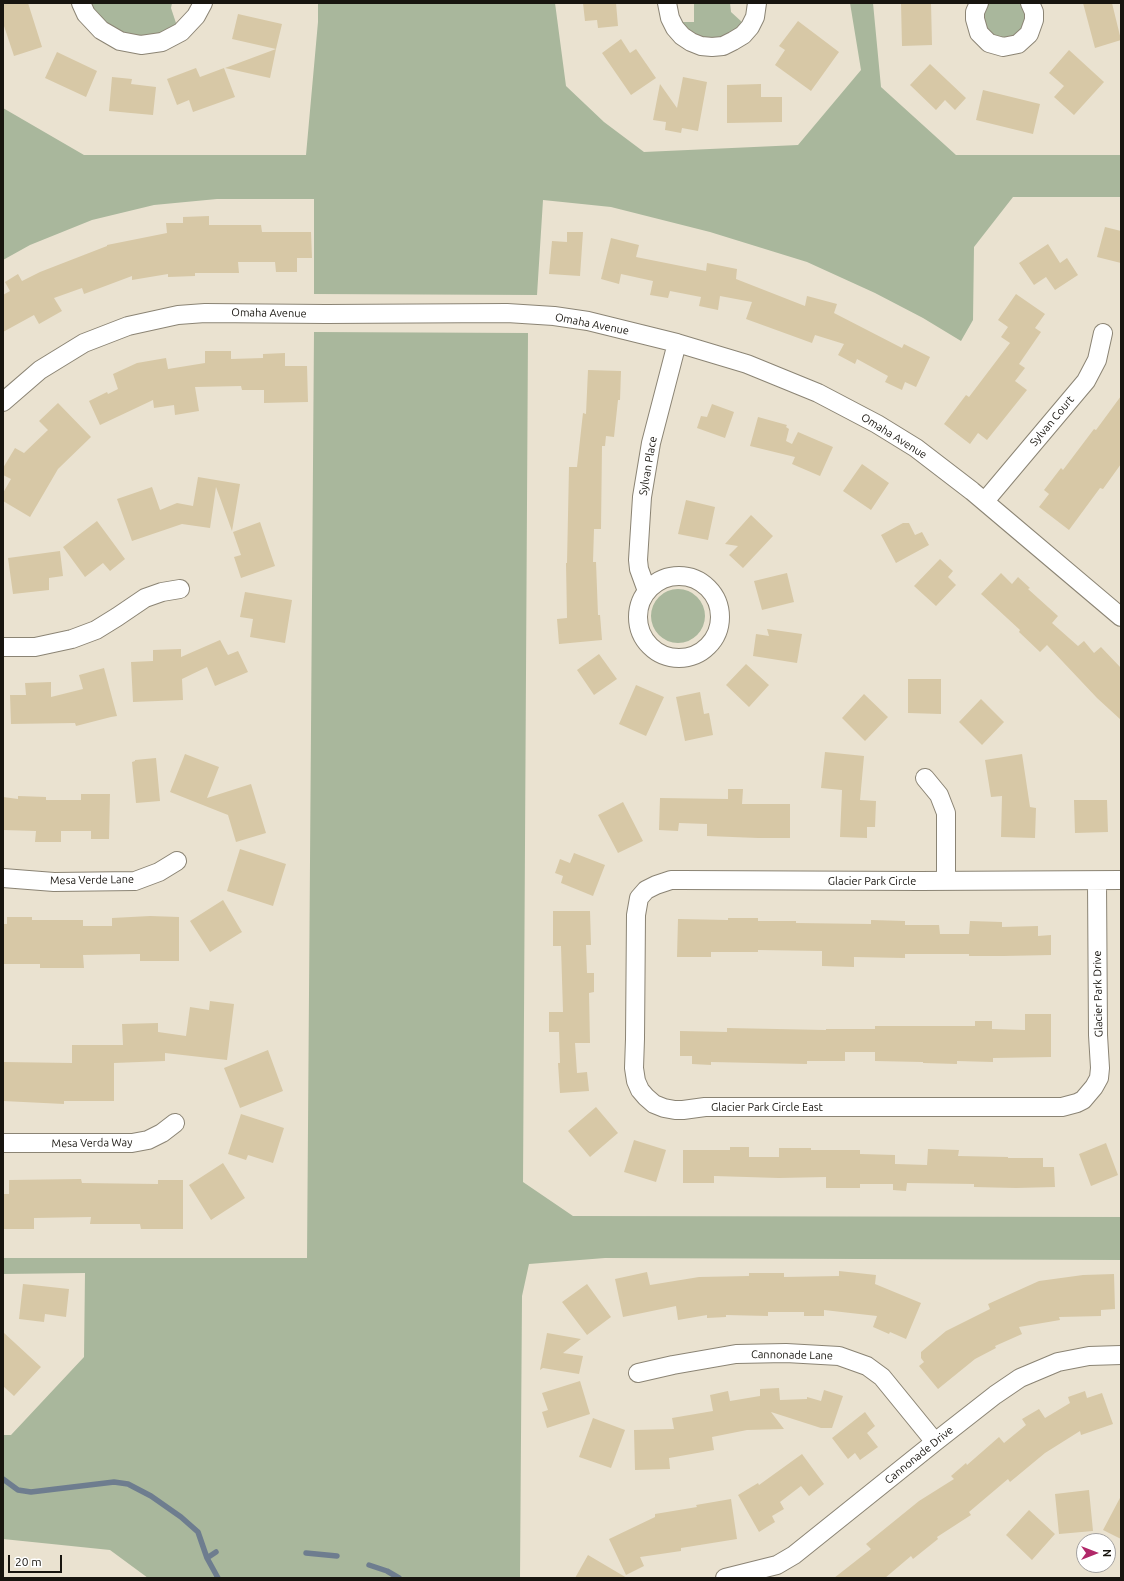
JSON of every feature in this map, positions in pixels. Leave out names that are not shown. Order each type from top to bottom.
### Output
[{"type":"street","points":[[81,3],[86,14],[93,23],[110,37],[130,44],[141,45],[162,42],[181,32],[196,16],[203,3]]},
{"type":"street","points":[[667,3],[670,18],[675,28],[682,36],[701,46],[712,47],[723,46],[733,42],[743,35],[750,27],[755,17],[757,3]]},
{"type":"street","points":[[979,3],[975,12],[975,19],[979,33],[989,43],[1003,47],[1018,44],[1029,34],[1034,20],[1034,12],[1030,3]]},
{"type":"street","name":"Omaha Avenue","points":[[3,402],[40,370],[84,343],[128,326],[192,313],[507,313],[541,315],[588,321],[677,343],[762,369],[805,387],[883,427],[916,448],[985,501],[1121,617]]},
{"type":"street","name":"Sylvan Court","points":[[985,501],[1086,381],[1097,360],[1103,333]]},
{"type":"street","name":"Sylvan Place","points":[[647,590],[639,569],[638,560],[642,497],[651,443],[677,343]]},
{"type":"street","points":[[680,575],[695,579],[708,587],[716,600],[720,614],[718,629],[710,644],[696,655],[682,658],[668,657],[652,649],[641,634],[638,621],[638,607],[647,590],[659,581],[680,575]]},
{"type":"street","points":[[3,647],[35,647],[72,639],[96,630],[117,618],[145,598],[162,592],[180,589]]},
{"type":"street","points":[[925,778],[939,795],[946,813],[946,881]]},
{"type":"street","name":"Mesa Verde Lane","points":[[3,878],[54,882],[135,881],[158,872],[176,861]]},
{"type":"street","name":"Glacier Park Circle","points":[[638,908],[639,898],[646,890],[671,880],[1097,882],[1121,880]]},
{"type":"street","name":"Glacier Park Drive","points":[[1083,1100],[1094,1088],[1099,1078],[1100,1068],[1098,1035],[1097,882]]},
{"type":"street","name":"Glacier Park Circle East","points":[[638,908],[636,921],[634,1075],[640,1090],[646,1098],[664,1108],[683,1110],[705,1107],[1062,1108],[1083,1100]]},
{"type":"street","name":"Mesa Verda Way","points":[[3,1143],[132,1144],[148,1140],[162,1133],[175,1123]]},
{"type":"street","name":"Cannonade Lane","points":[[638,1373],[736,1354],[786,1353],[839,1356],[867,1366],[882,1377],[934,1442]]},
{"type":"street","name":"Cannonade Drive","points":[[725,1578],[777,1565],[794,1555],[994,1395],[1020,1378],[1048,1365],[1066,1360],[1089,1356],[1121,1355]]},
{"type":"green space","points":[[88,3],[172,3],[171,8],[177,26],[166,33],[141,38],[114,31]]},
{"type":"green space","points":[[318,3],[555,3],[566,86],[604,122],[644,152],[798,145],[861,70],[850,3],[873,3],[881,87],[956,155],[1121,155],[1121,197],[1013,197],[974,247],[973,320],[961,341],[923,318],[875,293],[807,262],[710,232],[611,207],[543,200],[537,295],[314,294],[314,199],[217,199],[154,205],[92,220],[30,245],[3,260],[3,108],[84,155],[306,155],[318,22]]},
{"type":"green space","points":[[694,3],[730,3],[731,12],[743,23],[728,37],[702,39],[683,28],[683,22],[694,22]]},
{"type":"green space","points":[[986,3],[1022,3],[1027,13],[1020,34],[1006,41],[986,31],[982,9]]},
{"type":"green space","points":[[314,332],[528,333],[523,1182],[573,1216],[1121,1217],[1121,1260],[605,1258],[529,1264],[522,1296],[520,1578],[148,1578],[110,1550],[3,1539],[3,1435],[11,1435],[84,1357],[85,1273],[3,1274],[3,1258],[307,1258]]},
{"type":"green space","points":[[678,589],[688,591],[697,597],[703,606],[705,616],[703,626],[697,635],[688,641],[678,643],[668,641],[659,635],[653,626],[651,616],[653,606],[659,597],[668,591]]},
{"type":"building","points":[[3,3],[28,3],[42,47],[14,56],[3,23]]},
{"type":"building","points":[[583,3],[616,3],[618,26],[598,28],[597,20],[585,21]]},
{"type":"building","points":[[901,3],[931,3],[932,45],[902,46]]},
{"type":"building","points":[[1083,3],[1112,3],[1121,40],[1095,48]]},
{"type":"building","points":[[238,14],[282,24],[276,49],[232,39]]},
{"type":"building","points":[[798,21],[839,52],[811,91],[775,65],[785,50],[779,46]]},
{"type":"building","points":[[621,39],[630,53],[636,49],[656,78],[631,95],[602,53]]},
{"type":"building","points":[[276,49],[270,78],[225,68]]},
{"type":"building","points":[[1069,50],[1104,82],[1074,115],[1054,97],[1064,86],[1049,73]]},
{"type":"building","points":[[57,52],[97,71],[86,97],[45,78]]},
{"type":"building","points":[[930,64],[966,98],[955,110],[945,100],[936,110],[910,85]]},
{"type":"building","points":[[196,68],[200,77],[224,68],[235,97],[193,112],[189,100],[177,105],[167,79]]},
{"type":"building","points":[[112,77],[132,79],[131,84],[156,87],[153,115],[109,111]]},
{"type":"building","points":[[683,77],[707,82],[698,131],[682,128],[681,133],[665,130],[666,122],[653,120],[660,84],[677,108]]},
{"type":"building","points":[[761,84],[761,97],[782,97],[782,122],[727,123],[727,85]]},
{"type":"building","points":[[983,90],[1040,104],[1033,134],[976,120]]},
{"type":"building","points":[[209,216],[209,225],[261,225],[262,232],[311,232],[312,258],[297,258],[297,272],[276,272],[275,262],[238,262],[239,273],[195,273],[195,276],[168,277],[168,274],[132,280],[132,276],[84,294],[82,288],[54,298],[62,311],[39,324],[34,315],[3,332],[3,295],[10,291],[5,282],[18,274],[22,281],[40,272],[107,245],[167,233],[166,223],[183,223],[183,217]]},
{"type":"building","points":[[1105,227],[1121,231],[1121,263],[1097,257]]},
{"type":"building","points":[[567,232],[583,232],[580,276],[549,274],[552,241],[567,242]]},
{"type":"building","points":[[611,238],[639,245],[636,257],[706,271],[707,263],[737,269],[736,279],[805,306],[807,296],[837,304],[834,313],[902,348],[904,344],[930,357],[916,387],[905,382],[902,390],[885,382],[888,376],[857,359],[855,364],[838,355],[844,344],[815,335],[812,343],[746,319],[752,302],[720,296],[718,310],[699,306],[701,297],[670,291],[668,298],[650,295],[653,281],[621,274],[619,284],[601,279]]},
{"type":"building","points":[[1048,244],[1060,263],[1067,258],[1078,275],[1055,290],[1046,277],[1034,285],[1019,263]]},
{"type":"building","points":[[1016,294],[1045,314],[1035,328],[1041,332],[1019,364],[1025,368],[1015,381],[1027,390],[987,440],[978,433],[970,444],[944,424],[966,395],[969,397],[1010,343],[1001,337],[1008,327],[998,320]]},
{"type":"building","points":[[205,351],[231,351],[231,359],[263,358],[263,354],[285,353],[285,366],[307,366],[308,402],[264,403],[264,390],[242,390],[241,386],[195,387],[199,411],[175,415],[174,405],[154,408],[153,400],[100,425],[89,401],[107,392],[108,394],[118,389],[113,374],[137,363],[166,358],[168,369],[205,363]]},
{"type":"building","points":[[588,370],[621,371],[620,400],[618,400],[614,437],[606,436],[605,446],[602,446],[601,529],[594,529],[593,562],[596,562],[598,615],[600,615],[602,640],[559,644],[557,619],[567,618],[566,563],[569,467],[577,467],[583,413],[586,414]]},
{"type":"building","points":[[1121,396],[1121,464],[1103,489],[1100,488],[1069,530],[1039,507],[1049,494],[1044,490],[1061,468],[1063,470],[1094,429],[1096,430]]},
{"type":"building","points":[[58,403],[91,437],[58,469],[30,517],[3,501],[3,493],[11,479],[3,475],[3,468],[15,448],[24,453],[48,430],[39,421]]},
{"type":"building","points":[[712,404],[734,412],[725,438],[697,428],[701,416],[707,417]]},
{"type":"building","points":[[758,417],[787,425],[786,427],[789,429],[786,441],[792,444],[798,432],[833,447],[820,476],[792,464],[795,457],[750,446]]},
{"type":"building","points":[[862,464],[889,483],[871,510],[843,491]]},
{"type":"building","points":[[198,477],[240,484],[232,531],[216,487],[210,528],[182,524],[132,541],[117,499],[152,487],[160,510],[177,503],[193,506]]},
{"type":"building","points":[[686,500],[715,507],[708,540],[678,534]]},
{"type":"building","points":[[751,515],[773,536],[743,568],[729,555],[738,546],[725,544]]},
{"type":"building","points":[[97,521],[125,559],[110,571],[103,563],[85,577],[63,547]]},
{"type":"building","points":[[260,522],[275,566],[241,578],[234,557],[241,555],[233,532]]},
{"type":"building","points":[[903,523],[909,523],[915,535],[922,532],[929,545],[896,563],[881,535]]},
{"type":"building","points":[[60,551],[63,576],[49,578],[49,590],[13,594],[8,558]]},
{"type":"building","points":[[940,559],[953,571],[948,577],[956,585],[936,606],[914,586]]},
{"type":"building","points":[[787,573],[794,602],[762,610],[754,581]]},
{"type":"building","points":[[1001,573],[1012,584],[1018,577],[1030,588],[1028,589],[1058,616],[1052,623],[1078,646],[1084,641],[1094,653],[1101,647],[1121,668],[1121,720],[1097,698],[1047,645],[1040,652],[1019,632],[1020,630],[981,594]]},
{"type":"building","points":[[245,592],[292,600],[285,643],[250,637],[253,619],[240,617]]},
{"type":"building","points":[[767,629],[802,634],[797,663],[753,656],[756,634],[769,636]]},
{"type":"building","points":[[220,640],[228,655],[238,651],[248,672],[215,686],[207,667],[182,679],[183,700],[133,702],[131,662],[153,661],[153,650],[181,649],[181,657]]},
{"type":"building","points":[[599,654],[617,679],[594,695],[577,670]]},
{"type":"building","points":[[746,664],[769,685],[749,707],[726,685]]},
{"type":"building","points":[[104,668],[117,716],[76,726],[75,723],[11,724],[10,695],[26,695],[25,683],[51,682],[51,697],[83,689],[79,675]]},
{"type":"building","points":[[908,679],[941,679],[941,714],[908,713]]},
{"type":"building","points":[[636,685],[664,697],[646,736],[619,724]]},
{"type":"building","points":[[700,692],[704,714],[709,713],[713,735],[685,741],[676,697]]},
{"type":"building","points":[[864,694],[888,717],[865,741],[842,718]]},
{"type":"building","points":[[981,699],[1004,722],[982,745],[959,722]]},
{"type":"building","points":[[825,752],[864,756],[860,800],[876,801],[875,827],[867,827],[867,838],[840,837],[842,790],[821,788]]},
{"type":"building","points":[[185,754],[219,767],[207,798],[251,784],[266,833],[236,842],[228,815],[170,792]]},
{"type":"building","points":[[1022,754],[1030,807],[1036,808],[1035,838],[1001,837],[1002,796],[991,797],[985,760]]},
{"type":"building","points":[[156,758],[160,801],[136,803],[132,762],[135,760]]},
{"type":"building","points":[[728,789],[743,789],[742,804],[790,804],[790,838],[707,836],[707,824],[679,823],[678,831],[659,830],[660,798],[728,799]]},
{"type":"building","points":[[81,794],[110,794],[109,839],[91,839],[91,831],[61,831],[61,842],[35,842],[36,831],[3,830],[3,797],[18,799],[18,796],[46,797],[46,800],[81,800]]},
{"type":"building","points":[[1074,800],[1107,800],[1108,832],[1075,833]]},
{"type":"building","points":[[623,802],[643,841],[618,853],[598,815]]},
{"type":"building","points":[[240,849],[286,864],[273,906],[227,891]]},
{"type":"building","points":[[574,853],[605,865],[593,896],[561,883],[563,876],[555,873],[560,859],[570,863]]},
{"type":"building","points":[[223,900],[242,932],[210,952],[190,921]]},
{"type":"building","points":[[553,911],[590,911],[591,945],[586,945],[587,973],[594,973],[594,992],[589,993],[590,1043],[575,1043],[577,1073],[587,1072],[589,1091],[560,1093],[558,1063],[560,1063],[559,1032],[549,1032],[549,1012],[563,1012],[561,946],[553,946]]},
{"type":"building","points":[[150,916],[179,917],[179,961],[140,961],[140,954],[83,955],[84,968],[40,968],[40,964],[3,964],[3,924],[7,924],[7,917],[32,917],[32,920],[83,920],[83,926],[112,926],[112,918]]},
{"type":"building","points":[[728,918],[758,918],[758,921],[796,921],[796,923],[871,924],[871,920],[905,921],[905,925],[939,925],[940,934],[969,934],[970,921],[1002,922],[1002,927],[1038,926],[1038,936],[1051,935],[1051,955],[969,956],[969,954],[905,954],[905,958],[854,957],[854,967],[822,966],[822,951],[758,950],[758,952],[711,952],[711,957],[677,957],[678,919],[728,920]]},
{"type":"building","points":[[210,1001],[234,1004],[227,1060],[165,1053],[165,1061],[114,1063],[114,1101],[64,1101],[64,1104],[3,1101],[3,1062],[72,1063],[72,1045],[123,1045],[122,1024],[158,1023],[158,1032],[186,1036],[190,1007],[209,1010]]},
{"type":"building","points":[[1025,1014],[1051,1014],[1051,1057],[993,1058],[993,1062],[957,1061],[957,1064],[875,1061],[875,1052],[845,1052],[845,1061],[807,1061],[807,1064],[711,1062],[711,1065],[692,1064],[692,1056],[680,1056],[680,1031],[727,1032],[727,1028],[826,1030],[875,1029],[875,1026],[975,1026],[975,1021],[992,1021],[992,1029],[1025,1030]]},
{"type":"building","points":[[268,1050],[283,1091],[240,1108],[224,1068]]},
{"type":"building","points":[[596,1107],[618,1133],[590,1157],[568,1131]]},
{"type":"building","points":[[241,1114],[284,1128],[273,1163],[248,1155],[246,1160],[228,1154]]},
{"type":"building","points":[[634,1140],[666,1150],[656,1182],[624,1172]]},
{"type":"building","points":[[1106,1143],[1118,1175],[1091,1186],[1079,1154]]},
{"type":"building","points":[[730,1147],[749,1147],[749,1157],[779,1157],[779,1148],[811,1148],[811,1150],[860,1150],[860,1154],[895,1155],[895,1164],[927,1165],[928,1149],[959,1150],[958,1156],[1043,1158],[1043,1167],[1054,1167],[1055,1187],[974,1187],[974,1184],[907,1183],[906,1191],[893,1190],[893,1184],[860,1184],[860,1188],[826,1188],[826,1177],[779,1178],[714,1176],[714,1183],[683,1183],[683,1150],[730,1150]]},
{"type":"building","points":[[223,1163],[245,1198],[211,1220],[189,1185]]},
{"type":"building","points":[[81,1179],[82,1183],[158,1184],[158,1180],[183,1180],[183,1229],[141,1229],[140,1224],[90,1224],[91,1217],[34,1218],[34,1229],[3,1229],[3,1194],[9,1194],[9,1180]]},
{"type":"building","points":[[839,1271],[876,1275],[875,1284],[921,1303],[906,1339],[873,1327],[877,1316],[824,1310],[824,1316],[804,1316],[804,1312],[768,1312],[768,1316],[726,1315],[726,1317],[707,1318],[707,1315],[678,1320],[676,1306],[623,1317],[615,1279],[647,1272],[650,1285],[699,1277],[749,1276],[749,1273],[784,1273],[784,1277],[839,1276]]},
{"type":"building","points":[[1114,1274],[1115,1309],[1101,1310],[1101,1316],[1059,1317],[1060,1320],[1019,1327],[1022,1334],[995,1346],[996,1348],[975,1359],[938,1389],[919,1366],[924,1362],[921,1358],[921,1352],[946,1331],[990,1309],[988,1304],[1039,1281],[1083,1275]]},
{"type":"building","points":[[23,1284],[69,1289],[66,1317],[45,1314],[44,1322],[19,1319]]},
{"type":"building","points":[[587,1284],[611,1317],[587,1335],[562,1302]]},
{"type":"building","points":[[3,1332],[41,1367],[14,1396],[3,1386]]},
{"type":"building","points":[[547,1333],[581,1339],[563,1353],[583,1356],[579,1374],[543,1368],[540,1370]]},
{"type":"building","points":[[580,1381],[590,1414],[547,1428],[542,1412],[548,1410],[542,1393]]},
{"type":"building","points":[[779,1388],[780,1400],[807,1399],[807,1397],[821,1401],[824,1390],[843,1396],[832,1428],[821,1428],[771,1412],[784,1429],[747,1430],[712,1437],[714,1450],[669,1458],[670,1469],[635,1470],[634,1430],[674,1429],[672,1418],[713,1411],[710,1395],[728,1391],[730,1401],[760,1396],[760,1389]]},
{"type":"building","points":[[1085,1391],[1087,1398],[1102,1393],[1113,1424],[1081,1435],[1080,1431],[1045,1453],[1010,1482],[1008,1479],[969,1512],[971,1515],[937,1537],[938,1539],[913,1559],[911,1556],[885,1578],[834,1578],[871,1549],[866,1544],[919,1501],[954,1479],[951,1476],[966,1463],[967,1465],[999,1437],[1004,1443],[1026,1425],[1022,1419],[1039,1409],[1045,1418],[1070,1403],[1068,1397]]},
{"type":"building","points":[[865,1412],[875,1426],[867,1433],[878,1447],[860,1460],[855,1453],[848,1459],[832,1438]]},
{"type":"building","points":[[593,1418],[625,1430],[611,1468],[579,1457]]},
{"type":"building","points":[[802,1454],[824,1484],[809,1496],[801,1486],[780,1502],[784,1509],[772,1516],[775,1522],[759,1532],[738,1495],[758,1483],[759,1485]]},
{"type":"building","points":[[1089,1490],[1093,1531],[1059,1534],[1055,1494]]},
{"type":"building","points":[[1121,1496],[1121,1539],[1116,1536],[1116,1533],[1109,1533],[1103,1530]]},
{"type":"building","points":[[731,1499],[737,1539],[681,1548],[681,1551],[640,1557],[644,1566],[626,1575],[609,1539],[655,1517],[655,1514],[697,1507],[696,1505]]},
{"type":"building","points":[[1029,1510],[1055,1534],[1032,1560],[1006,1535]]},
{"type":"building","points":[[588,1555],[627,1578],[575,1578]]},
{"type":"waterway","points":[[3,1479],[18,1490],[31,1492],[114,1482],[128,1484],[151,1496],[181,1517],[198,1532],[207,1558]]},
{"type":"waterway","points":[[216,1552],[207,1558],[218,1578]]},
{"type":"waterway","points":[[306,1553],[337,1556]]},
{"type":"waterway","points":[[369,1565],[387,1571],[399,1578]]}]
